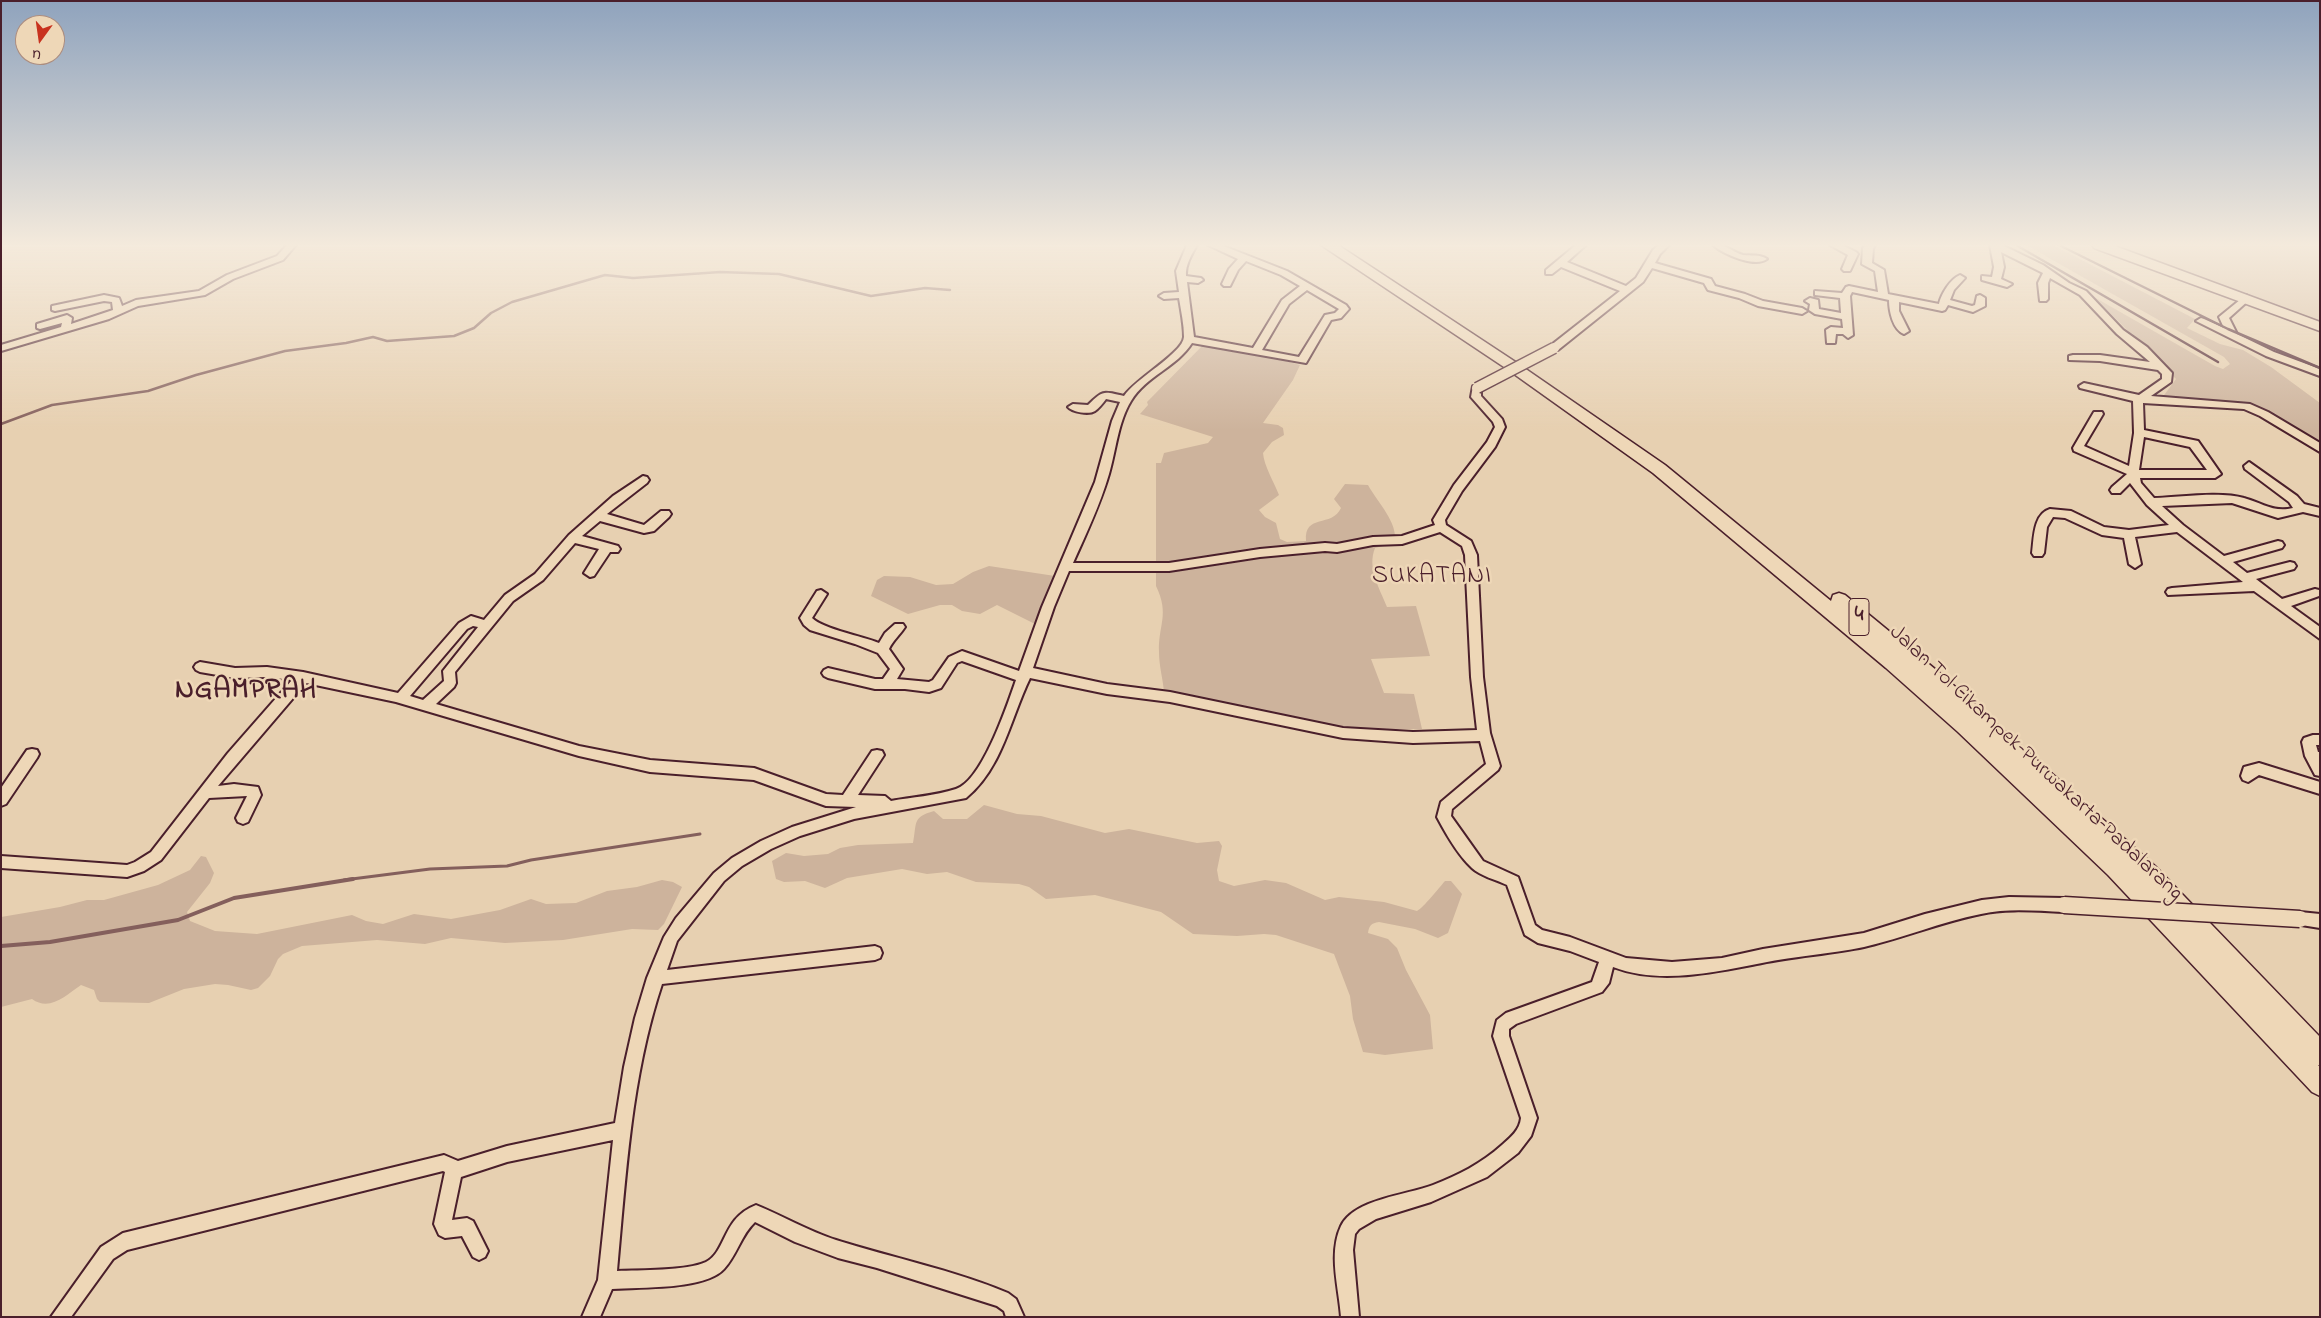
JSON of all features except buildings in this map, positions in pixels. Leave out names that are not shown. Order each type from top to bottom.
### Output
[{"type":"highway","name":"Jalan Tol Cikampek–Purwakarta–Padalarang","points":[[1422,307],[1512,366],[1659,469],[1844,621],[1965,726],[2116,868],[2320,1084]]},
{"type":"highway","name":"Jalan Tol Cikampek–Purwakarta–Padalarang","points":[[1436,307],[1523,360],[1600,413],[1744,523],[1898,648],[2032,767],[2148,874],[2320,1054]]},
{"type":"highway","points":[[2268,307],[2320,327]]},
{"type":"street","points":[[55,308],[62,307]]},
{"type":"street","points":[[1,348],[106,317],[128,307]]},
{"type":"street","points":[[591,1317],[607,1281],[622,1130],[632,1067],[643,1018],[655,978],[676,930],[718,878],[737,862],[766,845],[796,832],[854,813],[961,794],[975,784],[1004,729],[1025,675],[1041,625],[1102,479],[1117,424],[1126,400],[1139,386],[1183,350],[1189,339],[1186,307]]},
{"type":"street","points":[[1257,351],[1282,307]]},
{"type":"street","points":[[1189,339],[1302,361],[1328,317],[1338,316],[1344,309],[1342,307]]},
{"type":"street","points":[[1606,307],[1554,348],[1478,388],[1476,397],[1498,421],[1500,427],[1494,441],[1464,479],[1439,520],[1441,527],[1449,534],[1460,537],[1467,544],[1471,555],[1478,683],[1484,734],[1492,757],[1492,770],[1446,806],[1444,816],[1456,837],[1478,865],[1513,881],[1526,921],[1534,934],[1546,939],[1570,944],[1607,960],[1640,967],[1672,969],[1722,966],[1764,956],[1864,940],[1925,921],[1982,907],[2009,904],[2064,904],[2320,920]]},
{"type":"street","points":[[1776,307],[1802,311]]},
{"type":"street","points":[[1816,307],[1816,311],[1846,317]]},
{"type":"street","points":[[1831,341],[1831,330],[1848,334],[1845,307]]},
{"type":"street","points":[[1894,307],[1894,311],[1904,331]]},
{"type":"street","points":[[1962,307],[1973,310],[1979,307]]},
{"type":"street","points":[[2096,307],[2120,332],[2143,349],[2167,373],[2166,380],[2138,401],[2139,433],[2133,473],[2136,484],[2151,502],[2179,528],[2320,634]]},
{"type":"street","points":[[2232,335],[2224,317],[2236,307]]},
{"type":"street","points":[[40,326],[67,318],[70,327],[79,332],[88,331]]},
{"type":"street","points":[[2201,321],[2320,373]]},
{"type":"street","points":[[2073,358],[2100,358],[2161,368]]},
{"type":"street","points":[[2299,365],[2320,381]]},
{"type":"street","points":[[2084,386],[2141,399],[2246,406],[2264,414],[2320,448]]},
{"type":"street","points":[[1073,407],[1090,409],[1104,395],[1126,400]]},
{"type":"street","points":[[2098,414],[2078,448],[2133,473],[2215,474],[2194,444],[2139,433]]},
{"type":"street","points":[[2249,466],[2293,499],[2299,507],[2320,512]]},
{"type":"street","points":[[2116,490],[2133,473]]},
{"type":"street","points":[[426,705],[450,683],[449,671],[486,624],[521,588],[544,572],[573,538],[617,498],[643,480]]},
{"type":"street","points":[[2151,502],[2244,501],[2264,513],[2283,515],[2299,510],[2299,507]]},
{"type":"street","points":[[2038,553],[2039,531],[2043,521],[2050,513],[2067,514],[2102,531],[2128,534],[2179,528]]},
{"type":"street","points":[[598,516],[644,529],[650,528],[665,514]]},
{"type":"street","points":[[1065,567],[1169,567],[1260,553],[1325,546],[1336,548],[1373,541],[1402,540],[1441,527]]},
{"type":"street","points":[[2128,534],[2135,564]]},
{"type":"street","points":[[573,538],[611,548],[590,573]]},
{"type":"street","points":[[2222,561],[2278,545]]},
{"type":"street","points":[[2245,578],[2290,566]]},
{"type":"street","points":[[2172,592],[2255,586]]},
{"type":"street","points":[[2282,604],[2315,593]]},
{"type":"street","points":[[821,594],[806,618],[808,622],[814,627],[859,640],[882,650],[897,669],[887,684]]},
{"type":"street","points":[[401,698],[463,626],[471,621],[486,624]]},
{"type":"street","points":[[882,650],[889,636],[898,627]]},
{"type":"street","points":[[828,673],[875,684],[929,687],[937,684],[952,660],[962,656],[1025,675],[1107,689],[1170,697],[1342,733],[1368,736],[1431,737],[1484,734]]},
{"type":"street","points":[[200,667],[303,677],[401,698],[579,751],[650,766],[754,774],[818,798],[846,802],[877,801],[893,805]]},
{"type":"street","points":[[1,862],[127,871],[139,867],[156,856],[204,792],[303,677]]},
{"type":"street","points":[[2320,740],[2309,742],[2320,771]]},
{"type":"street","points":[[1,800],[32,754]]},
{"type":"street","points":[[846,802],[877,755]]},
{"type":"street","points":[[2248,776],[2249,771],[2259,769],[2320,788]]},
{"type":"street","points":[[204,792],[234,790],[253,792],[254,795],[243,818]]},
{"type":"street","points":[[655,978],[875,953]]},
{"type":"street","points":[[1350,1317],[1344,1247],[1349,1228],[1354,1222],[1367,1214],[1430,1194],[1478,1174],[1497,1161],[1516,1143],[1526,1130],[1529,1118],[1501,1036],[1502,1025],[1511,1018],[1599,986],[1607,960]]},
{"type":"street","points":[[454,1171],[507,1154],[622,1130]]},
{"type":"street","points":[[60,1317],[107,1253],[123,1242],[444,1163],[452,1167],[454,1171],[444,1224],[445,1229],[467,1227],[479,1251]]},
{"type":"street","points":[[607,1281],[688,1274],[713,1268],[722,1258],[745,1218],[756,1213],[802,1236],[838,1249],[877,1259],[1002,1299],[1010,1305],[1016,1317]]},
{"type":"shaded area","points":[[2104,307],[2111,307],[2223,369],[2230,364],[2224,357],[2135,307],[2171,307],[2195,319],[2187,328],[2220,344],[2243,350],[2271,367],[2320,403],[2320,447],[2245,406],[2159,402],[2176,379]]},
{"type":"shaded area","points":[[2273,307],[2320,307],[2320,324]]},
{"type":"shaded area","points":[[1204,344],[1264,355],[1300,365],[1293,380],[1263,423],[1278,425],[1283,428],[1284,435],[1272,442],[1263,453],[1267,469],[1279,495],[1259,510],[1265,517],[1276,523],[1280,539],[1287,542],[1306,541],[1309,527],[1337,514],[1341,508],[1334,499],[1345,484],[1368,485],[1390,520],[1395,535],[1395,543],[1375,548],[1372,563],[1375,578],[1387,607],[1416,606],[1430,656],[1371,659],[1384,693],[1414,694],[1422,729],[1350,729],[1164,692],[1159,652],[1163,613],[1156,586],[1156,463],[1161,463],[1164,453],[1208,443],[1213,437],[1140,414],[1148,405],[1147,402]]},
{"type":"shaded area","points":[[989,566],[1055,576],[1035,624],[997,605],[980,614],[962,611],[952,605],[940,605],[908,614],[871,596],[877,580],[884,576],[910,577],[936,585],[953,584],[973,572]]},
{"type":"shaded area","points":[[984,805],[1017,814],[1041,816],[1105,833],[1129,829],[1197,843],[1219,841],[1222,846],[1217,870],[1219,881],[1234,886],[1265,880],[1286,883],[1325,900],[1339,897],[1384,902],[1417,911],[1445,881],[1451,881],[1462,894],[1448,933],[1438,938],[1415,929],[1379,922],[1371,925],[1368,933],[1388,939],[1397,948],[1406,970],[1430,1015],[1433,1049],[1385,1055],[1363,1052],[1353,1019],[1350,996],[1334,954],[1276,935],[1193,934],[1161,912],[1095,895],[1046,899],[1029,887],[1019,884],[976,882],[947,872],[927,874],[902,869],[847,878],[825,888],[805,881],[784,882],[776,879],[772,861],[786,853],[804,856],[828,854],[840,848],[858,845],[913,843],[917,822],[919,818],[927,813],[934,811],[943,819],[967,819]]},
{"type":"shaded area","points":[[201,856],[206,857],[214,873],[210,883],[187,912],[190,921],[215,931],[257,934],[352,915],[366,921],[383,924],[414,914],[451,919],[500,910],[531,899],[546,904],[576,903],[607,891],[637,887],[662,880],[673,882],[682,887],[664,924],[658,930],[632,929],[563,940],[505,943],[451,938],[425,944],[377,940],[302,946],[283,954],[278,959],[270,976],[258,988],[251,990],[215,984],[184,989],[149,1003],[100,1002],[94,990],[81,985],[58,1001],[51,1003],[39,1003],[32,999],[1,1007],[1,917],[60,907],[87,900],[104,900],[158,885],[190,870]]},
{"type":"waterway","points":[[1,424],[52,405],[148,391],[196,375],[285,351],[346,343],[373,337],[387,341],[454,336],[474,328],[491,313],[503,307]]},
{"type":"waterway","points":[[344,880],[430,869],[507,866],[531,860],[700,834]]},
{"type":"waterway","points":[[1,946],[50,942],[178,920],[234,898],[353,879]]},
{"type":"railway","points":[[2122,307],[2218,362]]},
{"type":"railway","points":[[2183,307],[2228,329],[2320,368]]},
{"type":"district","name":"SUKATANI","points":[[1432,578]]},
{"type":"district","name":"NGAMPRAH","points":[[246,692]]}]
